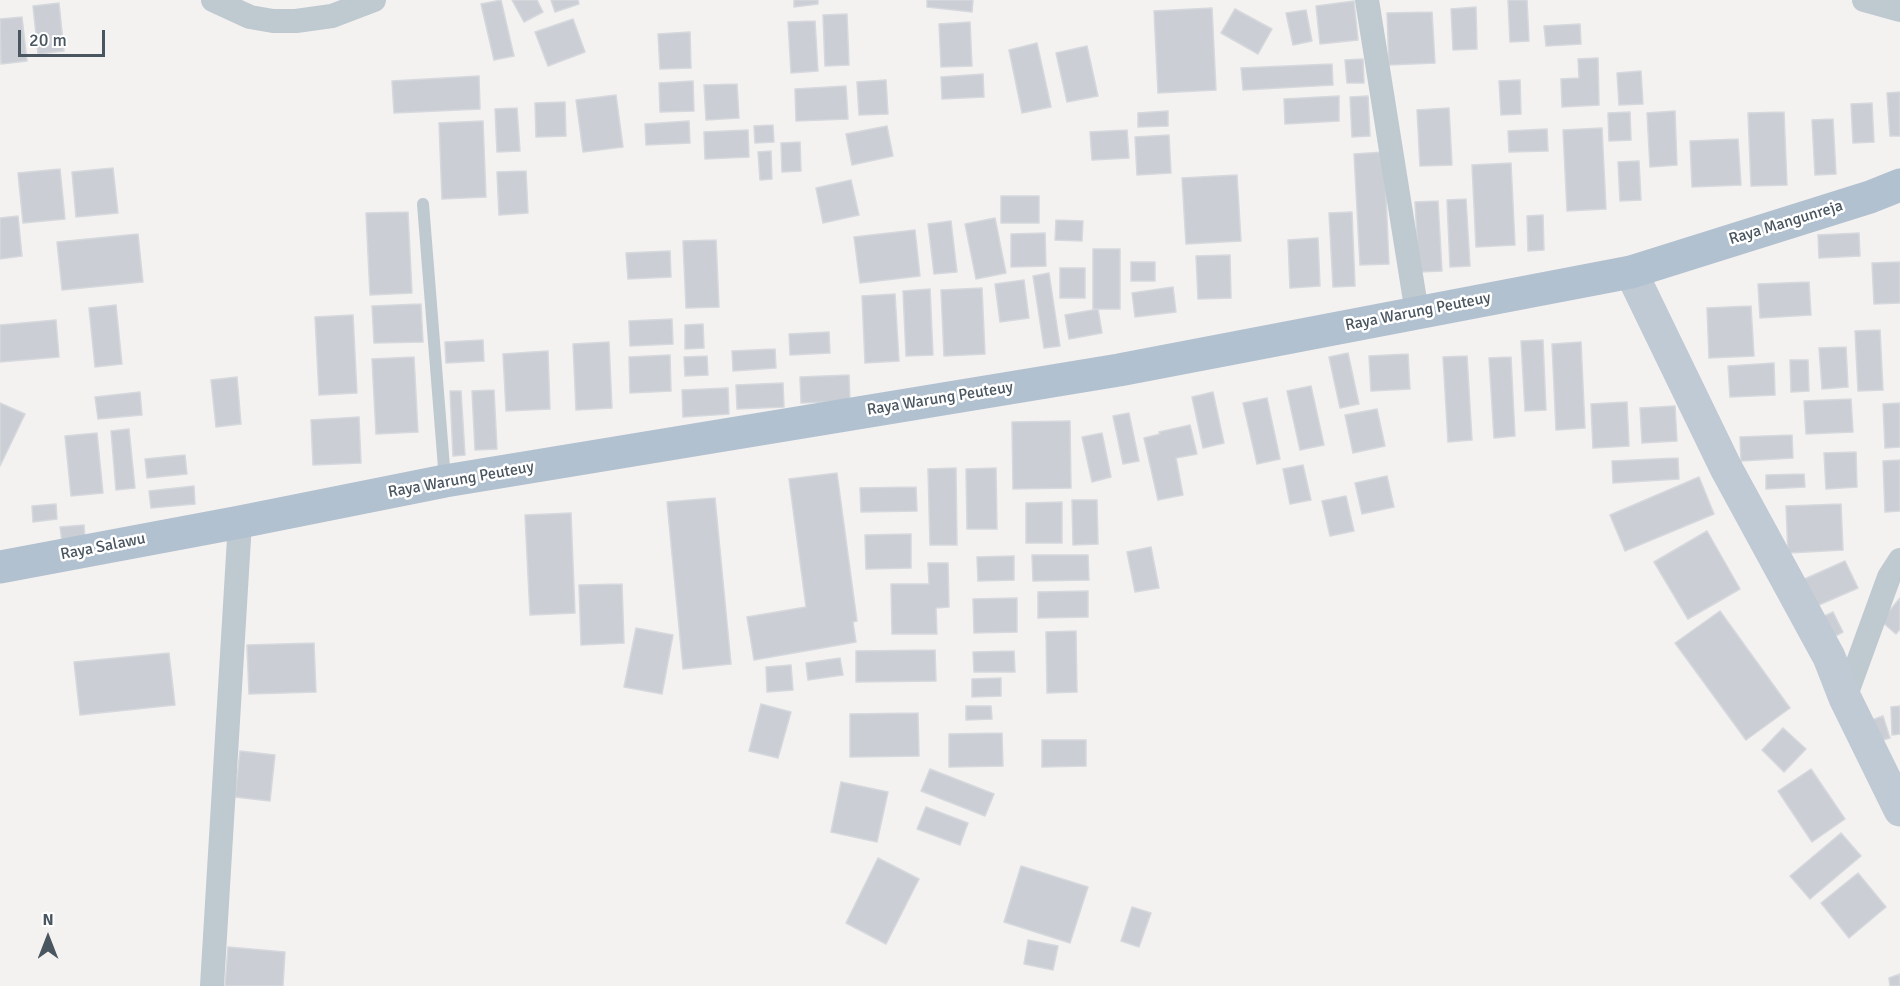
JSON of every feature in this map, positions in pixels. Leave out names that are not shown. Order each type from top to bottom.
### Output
[{"type":"main road","name":"Raya Mangunreja","points":[[1671,258],[1870,197],[1900,185]]},
{"type":"main road","name":"Raya Warung Peuteuy","points":[[207,528],[445,481],[1119,370],[1631,272],[1671,258]]},
{"type":"main road","points":[[1631,272],[1726,468],[1828,657],[1845,698],[1900,810]]},
{"type":"main road","name":"Raya Salawu","points":[[0,567],[207,528]]},
{"type":"street","points":[[213,0],[250,17],[273,21],[296,21],[332,16],[374,0]]},
{"type":"street","points":[[1367,0],[1417,313]]},
{"type":"street","points":[[1864,0],[1900,10]]},
{"type":"street","points":[[212,986],[240,522]]},
{"type":"street","points":[[1845,698],[1889,577],[1900,560]]},
{"type":"lane","points":[[423,204],[445,481]]},
{"type":"building","points":[[501,0],[514,56],[494,60],[481,4]]},
{"type":"building","points":[[512,0],[537,0],[543,12],[524,22]]},
{"type":"building","points":[[551,0],[578,0],[579,4],[555,12]]},
{"type":"building","points":[[794,0],[818,0],[818,4],[794,7]]},
{"type":"building","points":[[927,0],[973,0],[972,12],[927,7]]},
{"type":"building","points":[[1508,0],[1527,0],[1529,41],[1510,42]]},
{"type":"building","points":[[1354,1],[1358,40],[1320,44],[1316,6]]},
{"type":"building","points":[[59,3],[64,51],[38,54],[33,6]]},
{"type":"building","points":[[1476,7],[1477,49],[1453,50],[1451,9]]},
{"type":"building","points":[[1212,8],[1216,90],[1158,93],[1154,11]]},
{"type":"building","points":[[1235,9],[1272,29],[1258,54],[1221,33]]},
{"type":"building","points":[[1306,10],[1312,41],[1293,45],[1286,13]]},
{"type":"building","points":[[1432,12],[1435,63],[1389,65],[1387,13]]},
{"type":"building","points":[[847,14],[849,65],[825,66],[823,15]]},
{"type":"building","points":[[22,17],[27,61],[1,64],[0,19]]},
{"type":"building","points":[[573,19],[585,52],[548,66],[535,32]]},
{"type":"building","points":[[815,21],[818,71],[791,73],[788,22]]},
{"type":"building","points":[[970,22],[972,66],[941,67],[939,24]]},
{"type":"building","points":[[1580,24],[1581,44],[1546,46],[1544,26]]},
{"type":"building","points":[[690,32],[691,68],[660,69],[658,34]]},
{"type":"building","points":[[1037,43],[1051,107],[1022,113],[1009,50]]},
{"type":"building","points":[[1087,46],[1098,96],[1067,102],[1056,53]]},
{"type":"building","points":[[1598,58],[1599,105],[1562,107],[1561,79],[1579,78],[1578,59]]},
{"type":"building","points":[[1363,59],[1364,83],[1347,83],[1345,60]]},
{"type":"building","points":[[1332,64],[1333,85],[1243,90],[1241,68]]},
{"type":"building","points":[[1641,71],[1643,104],[1619,105],[1617,73]]},
{"type":"building","points":[[983,74],[984,97],[942,99],[941,77]]},
{"type":"building","points":[[479,76],[480,109],[394,113],[392,81]]},
{"type":"building","points":[[886,80],[888,114],[859,115],[857,82]]},
{"type":"building","points":[[1520,80],[1521,114],[1501,115],[1499,81]]},
{"type":"building","points":[[693,81],[694,111],[660,112],[659,83]]},
{"type":"building","points":[[737,84],[739,118],[706,120],[704,85]]},
{"type":"building","points":[[846,86],[848,119],[796,121],[795,89]]},
{"type":"building","points":[[1900,92],[1900,136],[1890,136],[1887,93]]},
{"type":"building","points":[[616,95],[623,147],[583,152],[576,100]]},
{"type":"building","points":[[1339,96],[1339,121],[1285,124],[1284,99]]},
{"type":"building","points":[[1368,96],[1370,136],[1352,137],[1350,97]]},
{"type":"building","points":[[565,102],[566,136],[536,137],[535,103]]},
{"type":"building","points":[[1872,103],[1874,142],[1853,143],[1851,104]]},
{"type":"building","points":[[517,108],[520,151],[497,152],[495,109]]},
{"type":"building","points":[[1449,108],[1452,165],[1420,166],[1417,110]]},
{"type":"building","points":[[1168,111],[1168,126],[1138,127],[1138,113]]},
{"type":"building","points":[[1675,111],[1677,165],[1650,167],[1647,113]]},
{"type":"building","points":[[1630,112],[1631,140],[1609,141],[1608,113]]},
{"type":"building","points":[[1784,112],[1787,185],[1751,186],[1748,113]]},
{"type":"building","points":[[1833,119],[1836,174],[1815,175],[1812,120]]},
{"type":"building","points":[[483,121],[486,197],[442,199],[439,123]]},
{"type":"building","points":[[689,121],[690,143],[646,145],[645,124]]},
{"type":"building","points":[[773,125],[774,142],[755,143],[754,126]]},
{"type":"building","points":[[887,126],[893,156],[852,165],[846,134]]},
{"type":"building","points":[[1602,128],[1606,209],[1567,211],[1563,130]]},
{"type":"building","points":[[1547,129],[1548,151],[1509,152],[1508,131]]},
{"type":"building","points":[[748,130],[749,157],[705,159],[704,132]]},
{"type":"building","points":[[1127,130],[1129,158],[1092,160],[1090,132]]},
{"type":"building","points":[[1169,135],[1171,173],[1137,175],[1135,137]]},
{"type":"building","points":[[1738,139],[1741,185],[1692,187],[1690,141]]},
{"type":"building","points":[[800,142],[801,171],[782,172],[781,143]]},
{"type":"building","points":[[771,151],[772,179],[760,180],[758,152]]},
{"type":"building","points":[[1384,152],[1389,264],[1360,265],[1354,154]]},
{"type":"building","points":[[1639,161],[1641,200],[1620,201],[1618,162]]},
{"type":"building","points":[[1511,163],[1515,245],[1476,247],[1472,165]]},
{"type":"building","points":[[113,168],[118,213],[76,217],[72,172]]},
{"type":"building","points":[[60,169],[65,219],[23,223],[18,173]]},
{"type":"building","points":[[526,171],[528,213],[499,215],[497,172]]},
{"type":"building","points":[[1237,175],[1241,241],[1186,244],[1182,178]]},
{"type":"building","points":[[851,180],[859,215],[823,223],[816,188]]},
{"type":"building","points":[[1001,196],[1039,196],[1039,223],[1001,223]]},
{"type":"building","points":[[1466,199],[1470,266],[1450,267],[1447,200]]},
{"type":"building","points":[[1438,201],[1442,271],[1419,272],[1415,202]]},
{"type":"building","points":[[408,212],[412,293],[370,295],[366,213]]},
{"type":"building","points":[[1352,212],[1355,286],[1333,287],[1329,213]]},
{"type":"building","points":[[1543,215],[1544,250],[1528,251],[1527,216]]},
{"type":"building","points":[[18,216],[22,256],[0,259],[0,218]]},
{"type":"building","points":[[995,218],[1006,273],[976,279],[965,224]]},
{"type":"building","points":[[1056,220],[1083,221],[1082,241],[1055,240]]},
{"type":"building","points":[[951,221],[957,272],[934,274],[928,224]]},
{"type":"building","points":[[915,230],[920,276],[860,283],[854,237]]},
{"type":"building","points":[[1045,233],[1046,266],[1011,267],[1011,234]]},
{"type":"building","points":[[1859,233],[1860,256],[1819,258],[1818,235]]},
{"type":"building","points":[[138,234],[143,282],[62,290],[57,242]]},
{"type":"building","points":[[1318,238],[1320,286],[1290,288],[1288,240]]},
{"type":"building","points":[[716,240],[719,307],[686,308],[683,241]]},
{"type":"building","points":[[1093,249],[1120,249],[1120,309],[1093,309]]},
{"type":"building","points":[[670,251],[671,277],[628,279],[626,253]]},
{"type":"building","points":[[1230,255],[1231,298],[1198,299],[1196,256]]},
{"type":"building","points":[[1131,262],[1155,262],[1155,281],[1131,281]]},
{"type":"building","points":[[1900,262],[1900,303],[1874,304],[1872,263]]},
{"type":"building","points":[[1060,268],[1085,268],[1085,298],[1060,298]]},
{"type":"building","points":[[1049,273],[1060,346],[1044,348],[1033,276]]},
{"type":"building","points":[[1024,280],[1029,318],[1000,322],[995,284]]},
{"type":"building","points":[[1809,282],[1811,315],[1760,318],[1758,284]]},
{"type":"building","points":[[1173,287],[1176,312],[1135,317],[1132,293]]},
{"type":"building","points":[[982,288],[985,354],[944,356],[941,290]]},
{"type":"building","points":[[930,289],[933,355],[906,356],[903,291]]},
{"type":"building","points":[[895,294],[899,361],[865,363],[862,296]]},
{"type":"building","points":[[421,304],[423,342],[374,343],[372,306]]},
{"type":"building","points":[[116,305],[122,364],[95,367],[89,308]]},
{"type":"building","points":[[1751,306],[1754,356],[1709,358],[1707,308]]},
{"type":"building","points":[[1098,309],[1102,333],[1069,339],[1065,315]]},
{"type":"building","points":[[353,315],[357,393],[319,395],[315,317]]},
{"type":"building","points":[[672,319],[673,344],[630,346],[629,321]]},
{"type":"building","points":[[56,320],[59,357],[0,362],[0,325]]},
{"type":"building","points":[[703,324],[704,348],[685,349],[685,325]]},
{"type":"building","points":[[1880,330],[1883,390],[1858,391],[1855,331]]},
{"type":"building","points":[[829,332],[830,353],[790,355],[789,334]]},
{"type":"building","points":[[483,340],[484,361],[446,363],[445,342]]},
{"type":"building","points":[[1543,340],[1546,410],[1525,411],[1521,341]]},
{"type":"building","points":[[609,342],[612,408],[576,410],[573,344]]},
{"type":"building","points":[[1581,342],[1585,428],[1556,430],[1552,344]]},
{"type":"building","points":[[1846,347],[1848,387],[1822,389],[1819,348]]},
{"type":"building","points":[[775,349],[776,368],[733,371],[732,351]]},
{"type":"building","points":[[548,351],[550,409],[506,411],[503,354]]},
{"type":"building","points":[[1348,353],[1359,404],[1340,408],[1329,357]]},
{"type":"building","points":[[1408,354],[1410,389],[1371,391],[1369,356]]},
{"type":"building","points":[[670,355],[671,391],[630,393],[629,357]]},
{"type":"building","points":[[707,356],[708,375],[685,376],[684,357]]},
{"type":"building","points":[[1467,356],[1472,440],[1448,442],[1443,357]]},
{"type":"building","points":[[414,357],[418,432],[376,434],[372,359]]},
{"type":"building","points":[[1511,357],[1515,436],[1494,438],[1489,358]]},
{"type":"building","points":[[1790,360],[1808,360],[1809,391],[1791,392]]},
{"type":"building","points":[[1774,363],[1775,395],[1730,397],[1728,366]]},
{"type":"building","points":[[849,375],[850,401],[801,403],[800,377]]},
{"type":"building","points":[[237,377],[241,424],[216,427],[211,380]]},
{"type":"building","points":[[783,383],[784,407],[737,409],[736,385]]},
{"type":"building","points":[[1311,386],[1324,445],[1300,450],[1287,391]]},
{"type":"building","points":[[728,388],[729,414],[683,417],[682,390]]},
{"type":"building","points":[[494,390],[497,449],[475,450],[472,391]]},
{"type":"building","points":[[450,391],[461,391],[465,455],[453,456]]},
{"type":"building","points":[[140,392],[142,415],[98,419],[95,397]]},
{"type":"building","points":[[1213,392],[1224,443],[1203,448],[1192,397]]},
{"type":"building","points":[[1267,398],[1280,459],[1257,464],[1243,403]]},
{"type":"building","points":[[1851,399],[1853,432],[1806,434],[1804,401]]},
{"type":"building","points":[[1627,402],[1629,446],[1593,448],[1591,404]]},
{"type":"building","points":[[0,403],[25,414],[0,466]]},
{"type":"building","points":[[1900,403],[1900,447],[1885,448],[1883,404]]},
{"type":"building","points":[[1675,406],[1677,441],[1642,443],[1640,408]]},
{"type":"building","points":[[1377,409],[1385,446],[1353,453],[1345,415]]},
{"type":"building","points":[[1129,413],[1139,461],[1123,464],[1113,416]]},
{"type":"building","points":[[359,417],[361,463],[313,465],[311,420]]},
{"type":"building","points":[[1070,421],[1071,488],[1013,489],[1012,422]]},
{"type":"building","points":[[1190,425],[1197,454],[1176,458],[1183,495],[1158,500],[1144,438]]},
{"type":"building","points":[[129,429],[135,488],[116,490],[111,431]]},
{"type":"building","points":[[97,433],[103,493],[71,496],[65,436]]},
{"type":"building","points":[[1102,433],[1111,477],[1092,482],[1082,437]]},
{"type":"building","points":[[1792,435],[1793,458],[1741,461],[1740,437]]},
{"type":"building","points":[[1856,452],[1857,487],[1826,489],[1824,453]]},
{"type":"building","points":[[185,455],[187,474],[147,478],[145,459]]},
{"type":"building","points":[[1678,458],[1679,479],[1613,483],[1612,461]]},
{"type":"building","points":[[1900,460],[1900,511],[1885,512],[1883,461]]},
{"type":"building","points":[[1303,465],[1311,500],[1290,504],[1283,469]]},
{"type":"building","points":[[956,468],[957,545],[930,545],[928,469]]},
{"type":"building","points":[[996,468],[997,529],[967,529],[966,469]]},
{"type":"building","points":[[837,473],[857,621],[853,622],[856,642],[754,660],[747,617],[806,607],[789,479]]},
{"type":"building","points":[[1804,474],[1805,487],[1766,489],[1766,475]]},
{"type":"building","points":[[1387,476],[1394,507],[1362,514],[1355,483]]},
{"type":"building","points":[[1699,477],[1714,514],[1625,551],[1610,515]]},
{"type":"building","points":[[194,486],[195,504],[151,508],[149,491]]},
{"type":"building","points":[[916,487],[917,511],[861,512],[860,488]]},
{"type":"building","points":[[1346,496],[1354,531],[1330,536],[1322,501]]},
{"type":"building","points":[[715,498],[731,664],[683,669],[667,502]]},
{"type":"building","points":[[1072,500],[1097,500],[1098,544],[1073,545]]},
{"type":"building","points":[[1062,502],[1062,543],[1026,543],[1026,503]]},
{"type":"building","points":[[56,504],[57,519],[33,522],[32,506]]},
{"type":"building","points":[[1841,504],[1843,550],[1788,553],[1786,506]]},
{"type":"building","points":[[571,513],[575,613],[530,615],[525,515]]},
{"type":"building","points":[[84,525],[85,539],[62,542],[60,527]]},
{"type":"building","points":[[1707,531],[1740,589],[1688,619],[1654,562]]},
{"type":"building","points":[[911,534],[911,568],[866,569],[865,535]]},
{"type":"building","points":[[1151,547],[1159,588],[1135,592],[1127,552]]},
{"type":"building","points":[[1032,555],[1088,555],[1089,580],[1033,581]]},
{"type":"building","points":[[1014,556],[1014,580],[978,581],[977,557]]},
{"type":"building","points":[[1845,561],[1858,588],[1812,608],[1800,581]]},
{"type":"building","points":[[928,563],[948,563],[949,607],[936,608],[937,634],[892,634],[891,584],[929,584]]},
{"type":"building","points":[[622,584],[624,643],[581,645],[579,585]]},
{"type":"building","points":[[1088,591],[1088,617],[1038,618],[1038,592]]},
{"type":"building","points":[[1017,598],[1017,632],[974,633],[973,599]]},
{"type":"building","points":[[1900,598],[1900,629],[1896,634],[1881,621]]},
{"type":"building","points":[[1720,611],[1790,708],[1746,740],[1675,643]]},
{"type":"building","points":[[1833,612],[1843,632],[1826,641],[1816,620]]},
{"type":"building","points":[[636,628],[673,635],[662,694],[624,687]]},
{"type":"building","points":[[1076,631],[1077,692],[1047,693],[1046,632]]},
{"type":"building","points":[[314,643],[316,692],[249,694],[247,645]]},
{"type":"building","points":[[935,650],[936,681],[856,682],[856,651]]},
{"type":"building","points":[[1014,651],[1015,672],[974,672],[973,652]]},
{"type":"building","points":[[169,653],[175,705],[80,715],[74,662]]},
{"type":"building","points":[[840,658],[843,675],[808,680],[806,663]]},
{"type":"building","points":[[791,665],[793,690],[767,692],[766,667]]},
{"type":"building","points":[[1001,678],[1001,696],[972,697],[972,679]]},
{"type":"building","points":[[761,704],[791,712],[778,758],[749,751]]},
{"type":"building","points":[[966,706],[991,706],[992,719],[966,720]]},
{"type":"building","points":[[1900,706],[1900,734],[1892,735],[1891,707]]},
{"type":"building","points":[[918,713],[919,756],[850,757],[850,714]]},
{"type":"building","points":[[1883,716],[1890,738],[1873,743],[1866,722]]},
{"type":"building","points":[[1783,728],[1806,749],[1784,772],[1762,750]]},
{"type":"building","points":[[1002,733],[1003,766],[949,767],[949,734]]},
{"type":"building","points":[[1042,740],[1086,740],[1086,766],[1042,767]]},
{"type":"building","points":[[240,751],[275,755],[270,801],[235,797]]},
{"type":"building","points":[[930,769],[994,794],[985,816],[921,791]]},
{"type":"building","points":[[1811,769],[1845,819],[1812,842],[1778,791]]},
{"type":"building","points":[[841,782],[888,792],[877,842],[831,832]]},
{"type":"building","points":[[926,807],[968,823],[960,845],[917,829]]},
{"type":"building","points":[[1841,833],[1861,856],[1810,899],[1790,876]]},
{"type":"building","points":[[878,858],[919,879],[886,944],[846,923]]},
{"type":"building","points":[[1021,866],[1088,887],[1070,943],[1004,922]]},
{"type":"building","points":[[1858,873],[1886,907],[1849,938],[1821,903]]},
{"type":"building","points":[[1132,907],[1151,913],[1139,947],[1121,941]]},
{"type":"building","points":[[1028,940],[1058,946],[1053,970],[1024,964]]},
{"type":"building","points":[[228,947],[285,952],[283,986],[225,986]]},
{"type":"building","points":[[1900,974],[1900,986],[1890,986],[1889,978]]}]
